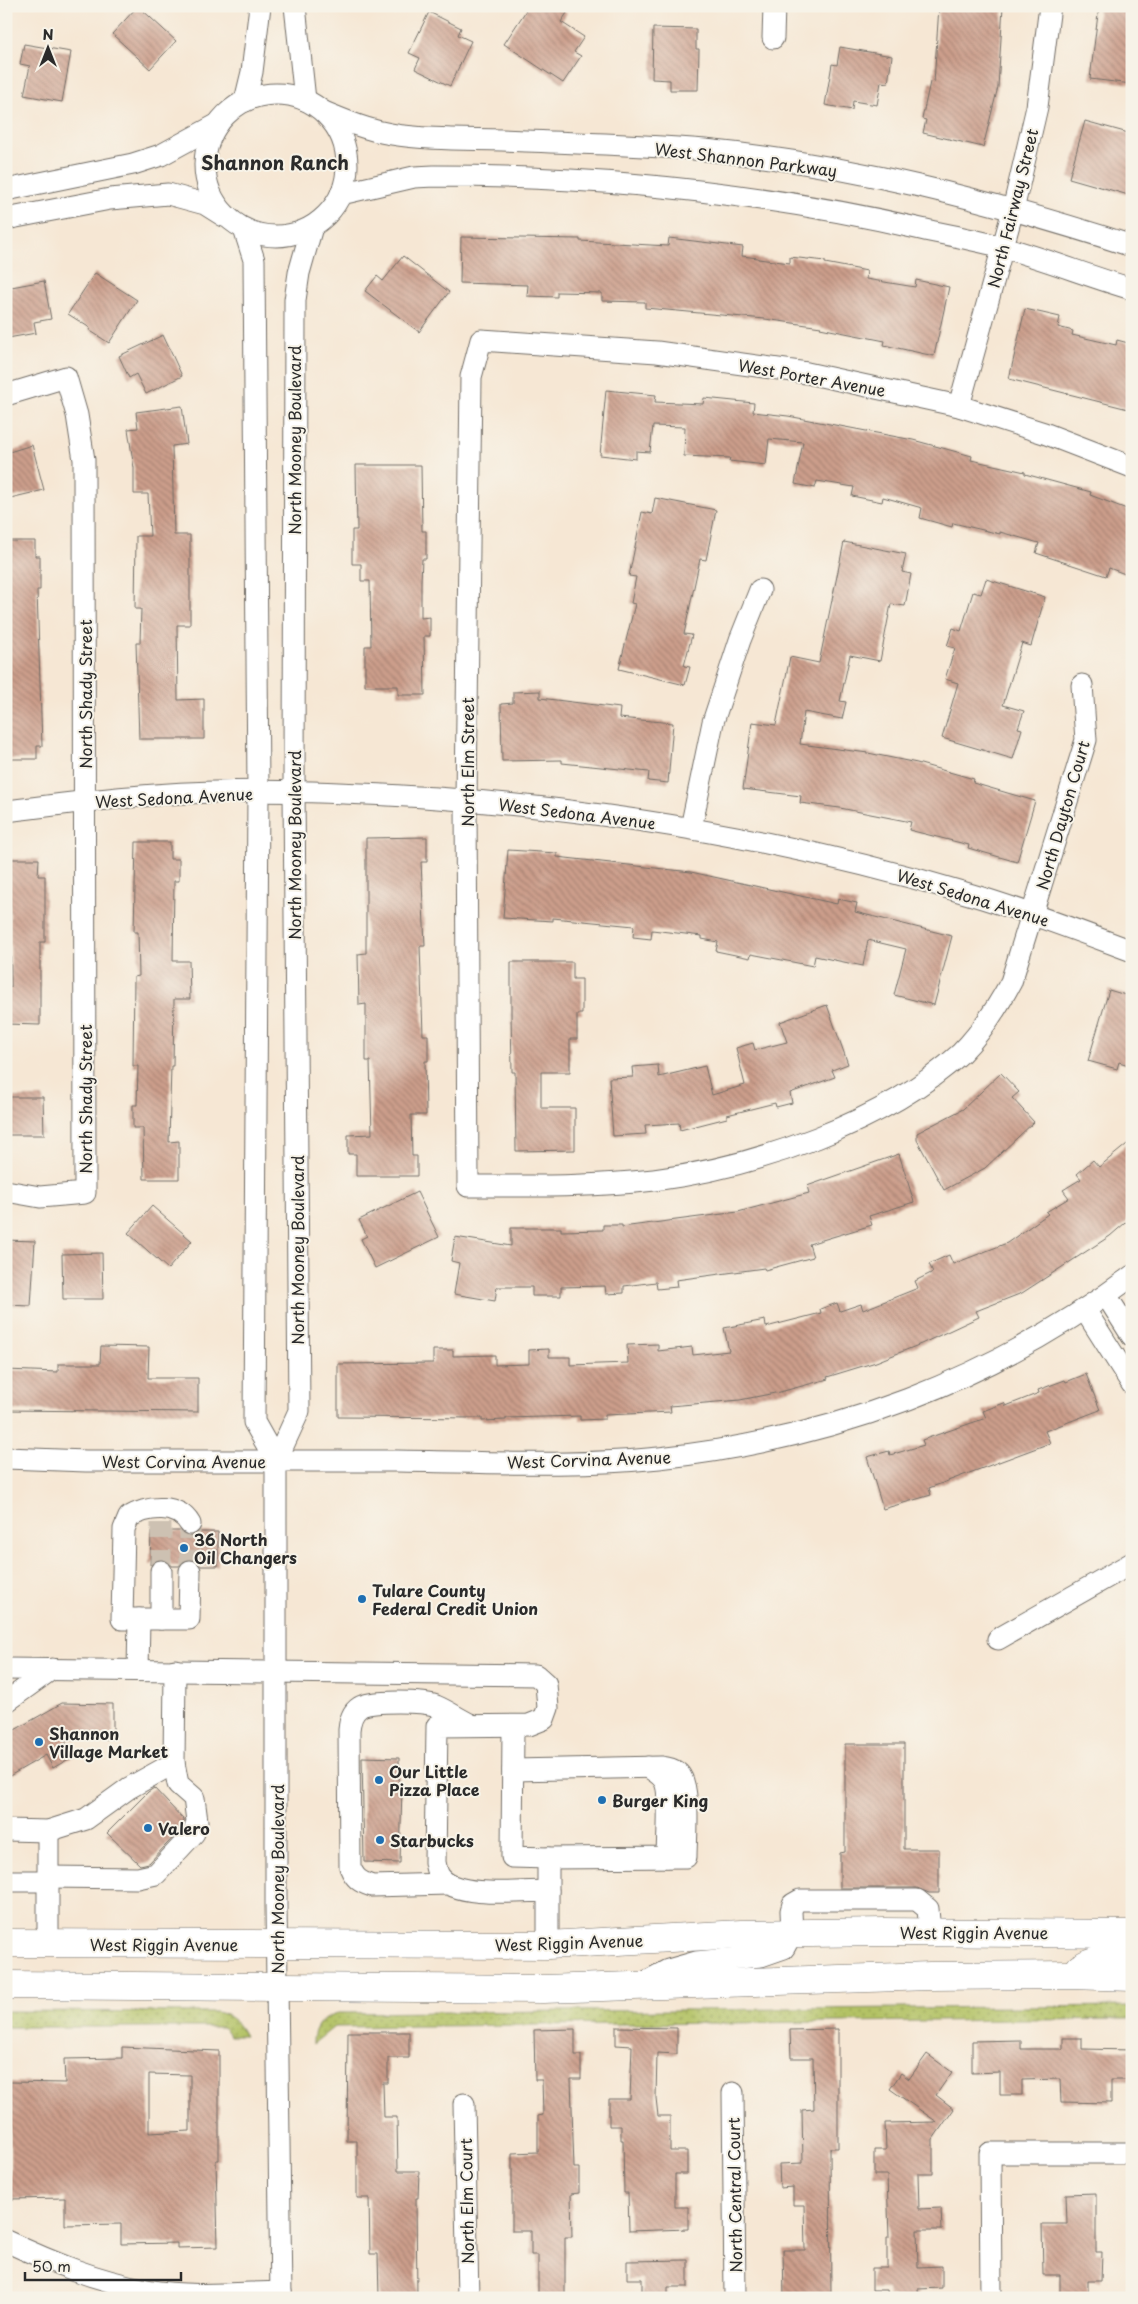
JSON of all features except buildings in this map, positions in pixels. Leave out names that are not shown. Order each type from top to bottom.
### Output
[{"type":"main road","name":"West Riggin Avenue","points":[[6,1943],[548,1945],[741,1934],[792,1933],[1132,1934]]},
{"type":"main road","points":[[1071,1975],[1089,1961],[1109,1957],[1132,1956]]},
{"type":"main road","points":[[6,1985],[543,1989],[930,1976],[1071,1975],[1132,1977]]},
{"type":"street","points":[[245,101],[252,72],[260,6]]},
{"type":"street","points":[[295,6],[305,100]]},
{"type":"street","points":[[773,38],[774,6]]},
{"type":"street","name":"North Fairway Street","points":[[960,406],[1013,210],[1037,107],[1050,6]]},
{"type":"street","points":[[6,219],[110,199],[168,194],[205,204],[236,224],[266,236],[290,235],[312,227],[329,213],[342,194],[347,172],[346,151],[338,130],[324,112],[305,100],[285,95],[272,95],[245,101],[230,111],[218,124],[208,142],[204,163],[207,184],[215,203],[236,224]]},
{"type":"street","name":"West Shannon Parkway","points":[[324,112],[368,129],[413,137],[635,145],[705,150],[801,163],[885,178],[1013,210],[1132,246]]},
{"type":"street","points":[[6,190],[133,164],[161,156],[218,124]]},
{"type":"street","points":[[342,194],[414,177],[434,176],[586,180],[690,188],[785,202],[878,219],[1002,247],[1132,289]]},
{"type":"street","name":"North Mooney Boulevard","points":[[236,224],[254,260],[258,792],[254,1422],[276,1461]]},
{"type":"street","name":"North Mooney Boulevard","points":[[281,2295],[277,1945],[276,1461],[299,1411],[294,792],[295,300],[299,272],[312,227]]},
{"type":"street","name":"West Porter Avenue","points":[[481,340],[657,352],[807,373],[960,406],[1044,433],[1132,467]]},
{"type":"street","name":"North Elm Street","points":[[468,1186],[466,800],[471,377],[481,340]]},
{"type":"street","name":"North Shady Street","points":[[6,395],[66,377],[77,415],[84,460],[85,1193],[40,1197],[6,1191]]},
{"type":"street","points":[[691,828],[713,722],[740,640],[760,590]]},
{"type":"street","name":"North Dayton Court","points":[[468,1186],[604,1184],[663,1178],[737,1163],[783,1149],[858,1120],[899,1098],[934,1075],[961,1052],[980,1031],[996,1011],[1011,982],[1086,740],[1082,686]]},
{"type":"street","name":"West Sedona Avenue","points":[[6,811],[157,794],[294,792],[466,800],[577,812],[691,828],[766,842],[906,875],[1033,914],[1132,951]]},
{"type":"street","name":"West Corvina Avenue","points":[[6,1458],[86,1461],[572,1462],[659,1458],[737,1446],[804,1433],[866,1414],[925,1393],[986,1367],[1051,1332],[1132,1276]]},
{"type":"street","points":[[1106,1295],[1132,1336]]},
{"type":"street","points":[[1085,1310],[1132,1384]]},
{"type":"street","points":[[138,1670],[131,1619],[124,1529],[128,1516],[140,1510],[168,1518]]},
{"type":"street","points":[[998,1639],[1132,1563]]},
{"type":"street","points":[[176,1619],[176,1571],[176,1619]]},
{"type":"street","points":[[131,1619],[176,1619]]},
{"type":"street","points":[[6,1669],[536,1675],[546,1684],[548,1708],[544,1719],[529,1725],[437,1726],[435,1862],[440,1876],[438,1885]]},
{"type":"street","points":[[6,1702],[52,1669]]},
{"type":"street","points":[[6,1882],[48,1879],[138,1878],[156,1874],[194,1833],[196,1821],[194,1798],[178,1784],[174,1763],[176,1670]]},
{"type":"street","points":[[475,1726],[436,1706],[426,1703],[374,1703],[362,1705],[355,1711],[350,1720],[350,1867],[354,1877],[361,1883],[372,1886],[438,1885],[464,1891],[548,1891]]},
{"type":"street","points":[[513,1726],[512,1857],[676,1857],[686,1787],[681,1775],[673,1769],[648,1767],[513,1770]]},
{"type":"street","points":[[6,1830],[48,1830],[86,1819],[129,1788],[174,1763]]},
{"type":"street","points":[[48,1830],[48,1943]]},
{"type":"street","points":[[548,1858],[548,1945]]},
{"type":"street","points":[[639,1986],[668,1970],[696,1962],[761,1956],[784,1948],[792,1933]]},
{"type":"street","name":"North Central Court","points":[[732,2093],[735,2298]]},
{"type":"street","name":"North Elm Court","points":[[464,2104],[468,2298]]},
{"type":"street","points":[[991,2298],[990,2154],[1132,2153]]},
{"type":"street","points":[[6,2241],[57,2265],[84,2274],[148,2290],[281,2295]]},
{"type":"green space","points":[[1132,2006],[1132,2019],[334,2027],[313,2044],[316,2028],[319,2024],[327,2017],[338,2013]]},
{"type":"green space","points":[[6,2011],[216,2012],[234,2020],[245,2036],[230,2036],[223,2027],[6,2027]]},
{"type":"tunnel","points":[[161,1523],[161,1571]]},
{"type":"tunnel","points":[[190,1524],[190,1571]]},
{"type":"place","name":"36 North Oil Changers","points":[[184,1548]]},
{"type":"place","name":"Tulare County Federal Credit Union","points":[[362,1599]]},
{"type":"place","name":"Shannon Village Market","points":[[39,1742]]},
{"type":"place","name":"Our Little Pizza Place","points":[[379,1780]]},
{"type":"place","name":"Burger King","points":[[602,1800]]},
{"type":"place","name":"Valero","points":[[148,1828]]},
{"type":"place","name":"Starbucks","points":[[380,1840]]},
{"type":"district","name":"Shannon Ranch","points":[[275,162]]}]
